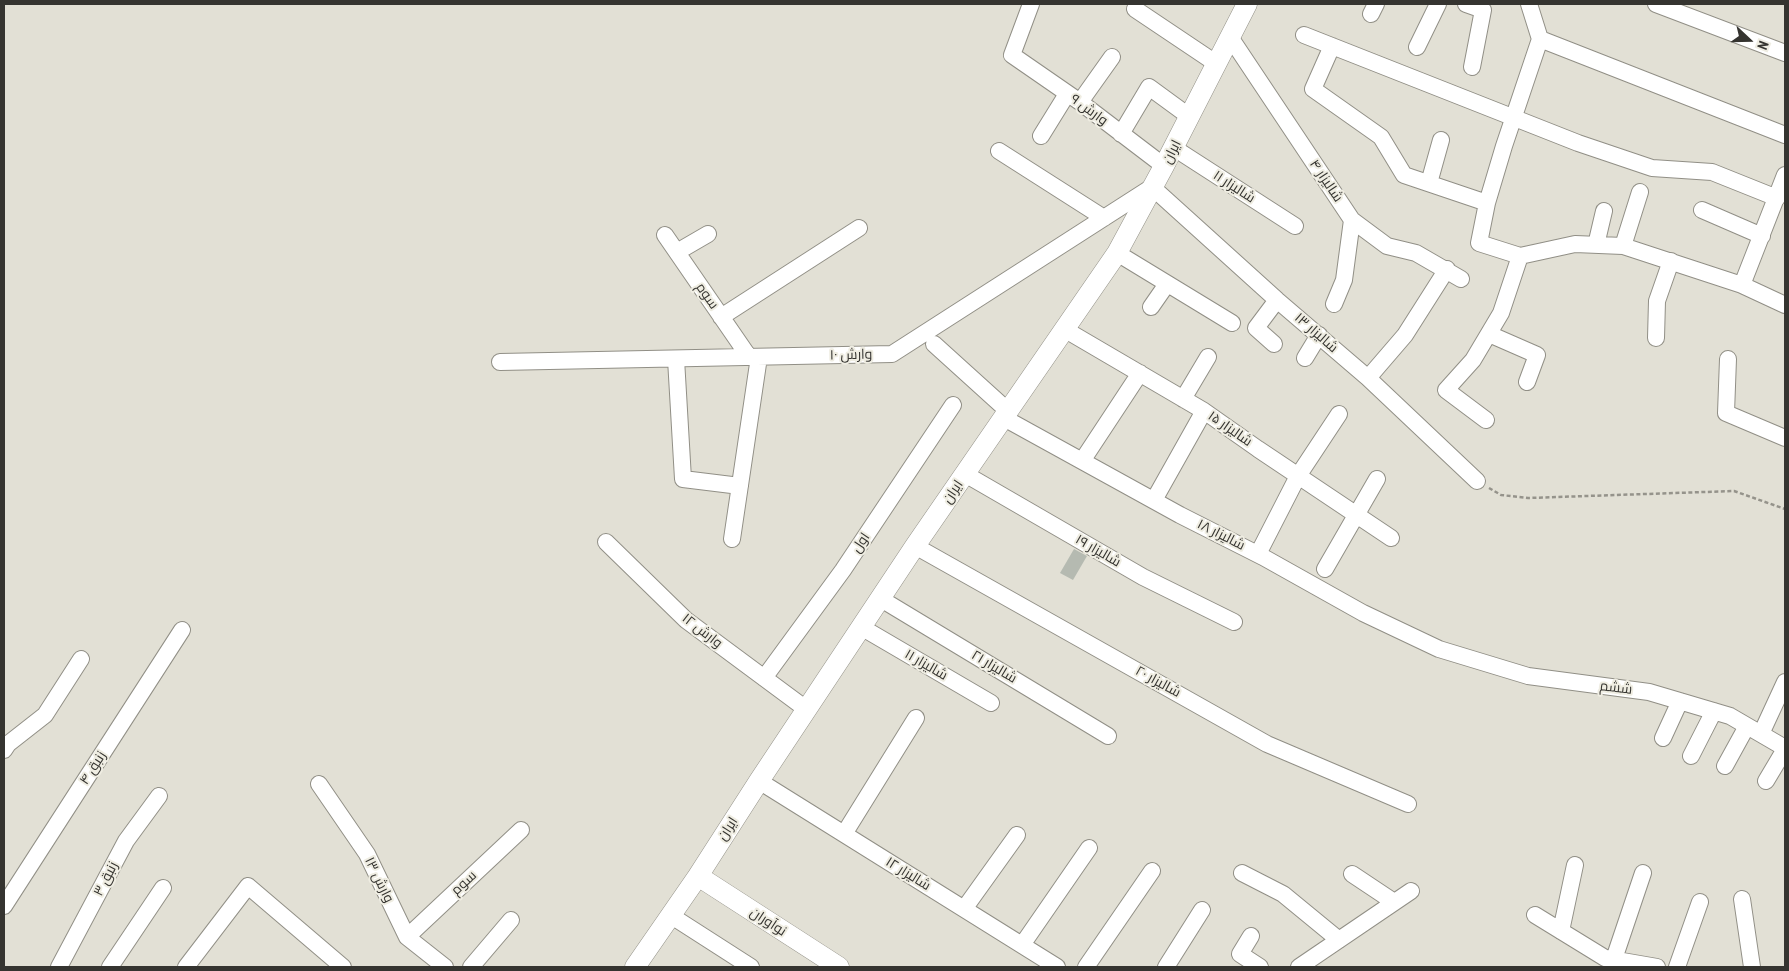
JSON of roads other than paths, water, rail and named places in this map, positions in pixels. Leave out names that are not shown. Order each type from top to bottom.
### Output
[{"type":"street","name":"وارش ۹","points":[[1032,4],[1012,55],[1164,166]]},
{"type":"street","name":"ایران","points":[[636,967],[915,546],[1117,253],[1174,148],[1247,4]]},
{"type":"street","points":[[1417,46],[1438,4]]},
{"type":"street","points":[[1466,4],[1483,10],[1472,67]]},
{"type":"street","points":[[1529,4],[1540,38],[1487,203],[1479,243],[1520,256],[1575,244],[1623,246],[1742,285],[1785,304]]},
{"type":"street","points":[[1656,4],[1785,53]]},
{"type":"street","points":[[1136,9],[1216,64]]},
{"type":"street","points":[[1304,35],[1513,118],[1652,168],[1712,172],[1777,198]]},
{"type":"street","name":"شالیزار ۴","points":[[1230,37],[1352,220],[1387,246],[1416,253],[1461,278]]},
{"type":"street","points":[[1540,38],[1785,135]]},
{"type":"street","points":[[1332,46],[1313,89],[1381,137],[1404,175],[1487,203]]},
{"type":"street","points":[[1041,136],[1073,98],[1112,58]]},
{"type":"street","points":[[1121,134],[1149,87],[1190,117]]},
{"type":"street","points":[[1429,183],[1441,140]]},
{"type":"street","name":"شالیزار ۱۱","points":[[1174,148],[1295,226]]},
{"type":"street","points":[[1000,151],[1104,218]]},
{"type":"street","points":[[1742,285],[1785,175]]},
{"type":"street","name":"وارش ۱۰","points":[[500,362],[892,354],[1152,187]]},
{"type":"street","name":"شالیزار ۱۳","points":[[1152,187],[1277,300],[1368,378],[1477,481]]},
{"type":"street","points":[[1623,246],[1640,192]]},
{"type":"street","points":[[1702,210],[1762,236]]},
{"type":"street","points":[[1596,245],[1604,211]]},
{"type":"street","points":[[1334,304],[1344,280],[1352,220]]},
{"type":"street","points":[[721,317],[859,228]]},
{"type":"street","points":[[677,252],[708,234]]},
{"type":"street","name":"سوم","points":[[665,235],[721,317],[754,357]]},
{"type":"street","points":[[1117,253],[1232,323]]},
{"type":"street","points":[[1486,420],[1446,390],[1473,360],[1501,313],[1520,256]]},
{"type":"street","points":[[1656,338],[1656,301],[1670,261]]},
{"type":"street","points":[[1368,378],[1405,335],[1447,269]]},
{"type":"street","points":[[1151,307],[1167,284]]},
{"type":"street","points":[[1274,344],[1256,328],[1277,300]]},
{"type":"street","name":"شالیزار ۱۵","points":[[1064,329],[1204,410],[1391,538]]},
{"type":"street","points":[[1489,334],[1537,355],[1527,382]]},
{"type":"street","points":[[1305,358],[1319,336]]},
{"type":"street","name":"شالیزار ۱۸","points":[[934,344],[1006,414],[1082,461],[1258,554],[1363,613],[1440,649]]},
{"type":"street","points":[[732,539],[740,486],[754,357]]},
{"type":"street","points":[[1183,399],[1208,357]]},
{"type":"street","points":[[676,359],[683,479],[740,486]]},
{"type":"street","points":[[1728,359],[1726,413],[1785,438]]},
{"type":"street","points":[[1082,461],[1140,373]]},
{"type":"street","name":"اول","points":[[764,678],[843,570],[953,406]]},
{"type":"street","points":[[1154,500],[1204,410]]},
{"type":"street","points":[[1258,554],[1298,476],[1339,414]]},
{"type":"street","name":"شالیزار ۱۹","points":[[965,474],[1143,577],[1234,622]]},
{"type":"street","points":[[1325,569],[1377,479]]},
{"type":"street","name":"وارش ۱۲","points":[[606,542],[686,620],[806,709]]},
{"type":"street","name":"شالیزار ۲۰","points":[[915,546],[1267,744],[1408,804]]},
{"type":"street","name":"شالیزار ۲۱","points":[[881,599],[1108,736]]},
{"type":"street","name":"شالیزار ۱۱","points":[[861,627],[991,703]]},
{"type":"street","name":"زنبق ۴","points":[[4,906],[182,630]]},
{"type":"street","name":"ششم","points":[[1440,649],[1528,676],[1649,692],[1730,716],[1785,748]]},
{"type":"street","points":[[4,750],[8,744],[45,715],[81,659]]},
{"type":"street","points":[[1725,766],[1754,730],[1785,682]]},
{"type":"street","points":[[1663,738],[1680,701]]},
{"type":"street","points":[[1691,756],[1714,711]]},
{"type":"street","points":[[844,834],[916,718]]},
{"type":"street","points":[[1766,781],[1785,748]]},
{"type":"street","name":"شالیزار ۱۲","points":[[759,781],[1057,967]]},
{"type":"street","name":"وارش ۱۳","points":[[319,784],[367,854],[407,937],[445,967]]},
{"type":"street","name":"زنبق ۳","points":[[59,967],[126,840],[159,796]]},
{"type":"street","name":"سوم","points":[[407,937],[521,830]]},
{"type":"street","points":[[964,909],[1017,835]]},
{"type":"street","points":[[1022,945],[1089,848]]},
{"type":"street","points":[[1561,931],[1576,865]]},
{"type":"street","points":[[1086,967],[1152,871]]},
{"type":"street","points":[[1607,961],[1642,872]]},
{"type":"street","points":[[1242,873],[1283,894],[1338,940]]},
{"type":"street","points":[[1352,874],[1394,902]]},
{"type":"street","name":"نوآوران","points":[[698,876],[838,967]]},
{"type":"street","points":[[186,967],[248,886],[343,967]]},
{"type":"street","points":[[110,967],[164,888]]},
{"type":"street","points":[[1299,967],[1411,890]]},
{"type":"street","points":[[1742,899],[1752,967]]},
{"type":"street","points":[[1677,967],[1700,902]]},
{"type":"street","points":[[1166,967],[1202,910]]},
{"type":"street","points":[[670,915],[751,967]]},
{"type":"street","points":[[1534,915],[1607,961],[1657,967]]},
{"type":"street","points":[[471,967],[511,920]]},
{"type":"street","points":[[1250,936],[1240,954],[1260,967]]}]
